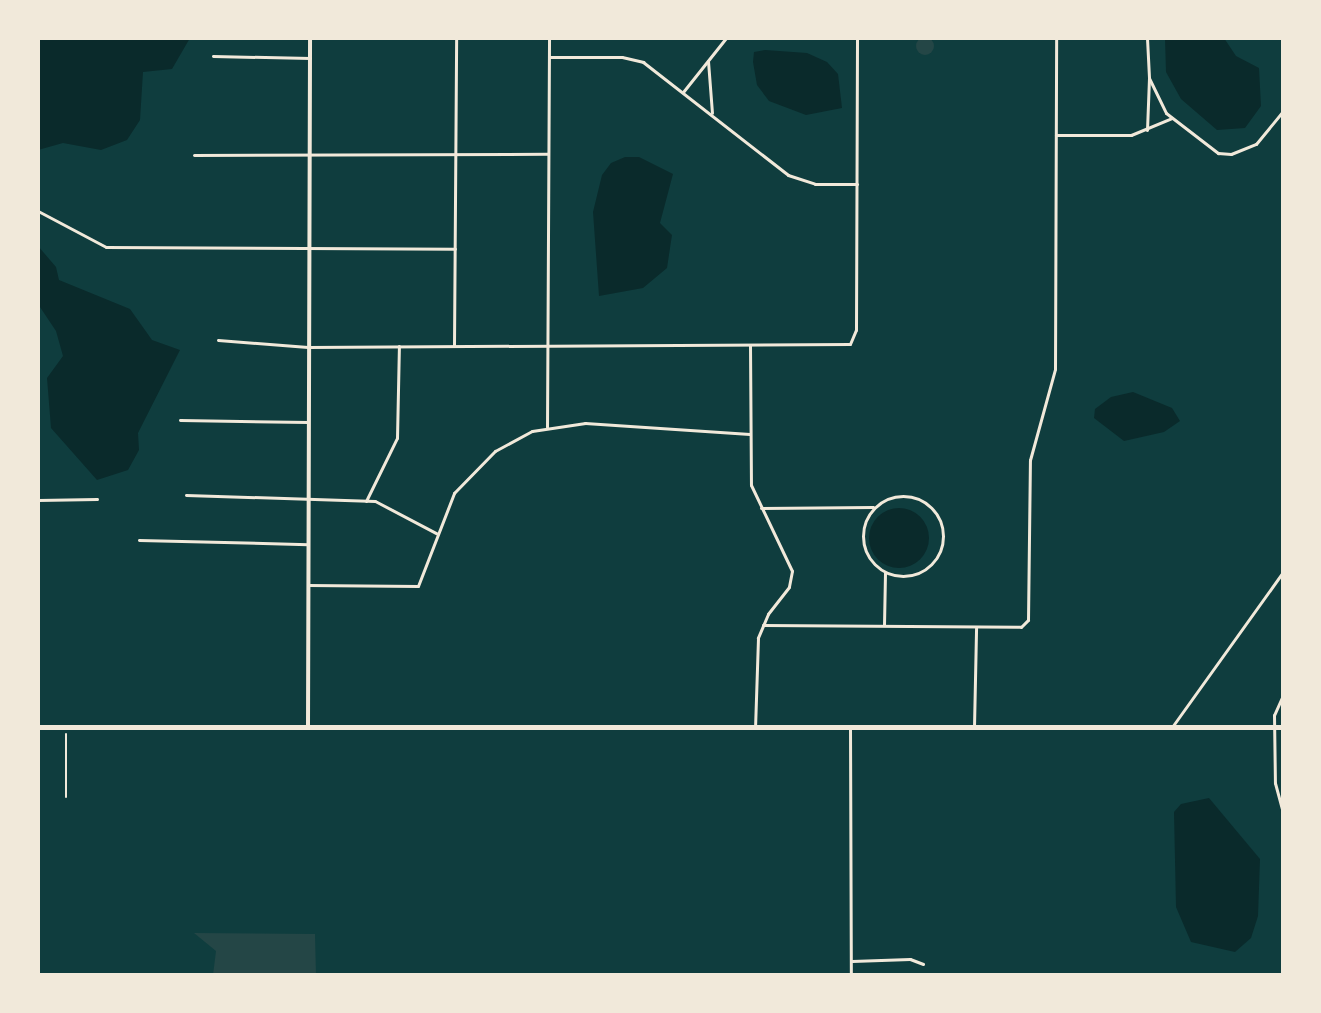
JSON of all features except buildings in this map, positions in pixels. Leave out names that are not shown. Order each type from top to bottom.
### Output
[{"type":"main road","points":[[38,727],[1283,727]]},
{"type":"street","points":[[308,727],[310,38]]},
{"type":"street","points":[[454,346],[456,38]]},
{"type":"street","points":[[547,427],[549,38]]},
{"type":"street","points":[[683,92],[726,38]]},
{"type":"street","points":[[218,340],[308,347],[850,344],[856,330],[857,38]]},
{"type":"street","points":[[763,625],[976,628],[1018,627],[1028,620],[1030,460],[1055,369],[1056,38]]},
{"type":"street","points":[[1147,38],[1147,131]]},
{"type":"street","points":[[213,56],[310,58]]},
{"type":"street","points":[[548,57],[629,57],[683,92],[788,175],[815,184],[857,184]]},
{"type":"street","points":[[708,61],[713,115]]},
{"type":"street","points":[[1149,78],[1172,118],[1218,153],[1231,154],[1256,144],[1283,111]]},
{"type":"street","points":[[1056,135],[1147,131],[1172,118]]},
{"type":"street","points":[[194,155],[548,154]]},
{"type":"street","points":[[38,211],[105,247],[455,249]]},
{"type":"street","points":[[750,345],[751,485],[792,571],[789,587],[763,625],[756,647],[755,728]]},
{"type":"street","points":[[366,501],[397,438],[399,346]]},
{"type":"street","points":[[180,420],[308,422]]},
{"type":"street","points":[[308,585],[418,586],[454,493],[507,442],[547,427],[609,423],[680,433],[750,434]]},
{"type":"street","points":[[186,495],[366,501],[387,505],[436,533]]},
{"type":"street","points":[[761,508],[876,507],[895,497],[917,498],[934,512],[941,527],[940,548],[927,568],[907,577],[885,573],[870,558],[864,543],[865,525],[876,507]]},
{"type":"street","points":[[38,500],[97,499]]},
{"type":"street","points":[[139,540],[308,544]]},
{"type":"street","points":[[1172,727],[1283,572]]},
{"type":"street","points":[[884,627],[885,573]]},
{"type":"street","points":[[974,727],[976,628]]},
{"type":"street","points":[[1283,695],[1275,708],[1274,727],[1275,785],[1283,813]]},
{"type":"street","points":[[850,727],[851,975]]},
{"type":"street","points":[[852,961],[910,959],[923,964]]},
{"type":"path","points":[[66,727],[66,797]]},
{"type":"shaded area","points":[[921,37],[929,37],[934,46],[932,53],[921,55],[916,50],[916,42]]},
{"type":"shaded area","points":[[38,38],[190,38],[172,69],[143,72],[140,120],[127,140],[101,150],[63,143],[38,150]]},
{"type":"shaded area","points":[[1165,38],[1224,38],[1236,56],[1259,68],[1261,106],[1245,128],[1217,130],[1181,99],[1166,72]]},
{"type":"shaded area","points":[[754,52],[807,53],[827,62],[838,74],[842,108],[806,115],[769,101],[757,85],[753,62]]},
{"type":"shaded area","points":[[625,157],[639,157],[673,174],[660,223],[672,235],[667,268],[643,288],[599,296],[593,212],[602,175],[611,163]]},
{"type":"shaded area","points":[[38,246],[56,267],[59,280],[130,309],[152,340],[180,350],[138,433],[139,450],[128,470],[97,480],[51,428],[47,378],[63,356],[56,331],[38,304]]},
{"type":"shaded area","points":[[1133,392],[1172,408],[1180,421],[1164,432],[1124,441],[1094,418],[1095,409],[1111,397]]},
{"type":"shaded area","points":[[899,508],[920,517],[929,538],[920,559],[899,568],[878,559],[869,538],[878,517]]},
{"type":"shaded area","points":[[1209,798],[1260,859],[1258,916],[1251,938],[1235,952],[1191,942],[1176,907],[1174,812],[1181,804]]},
{"type":"shaded area","points":[[194,933],[315,934],[316,975],[213,975],[216,951]]}]
